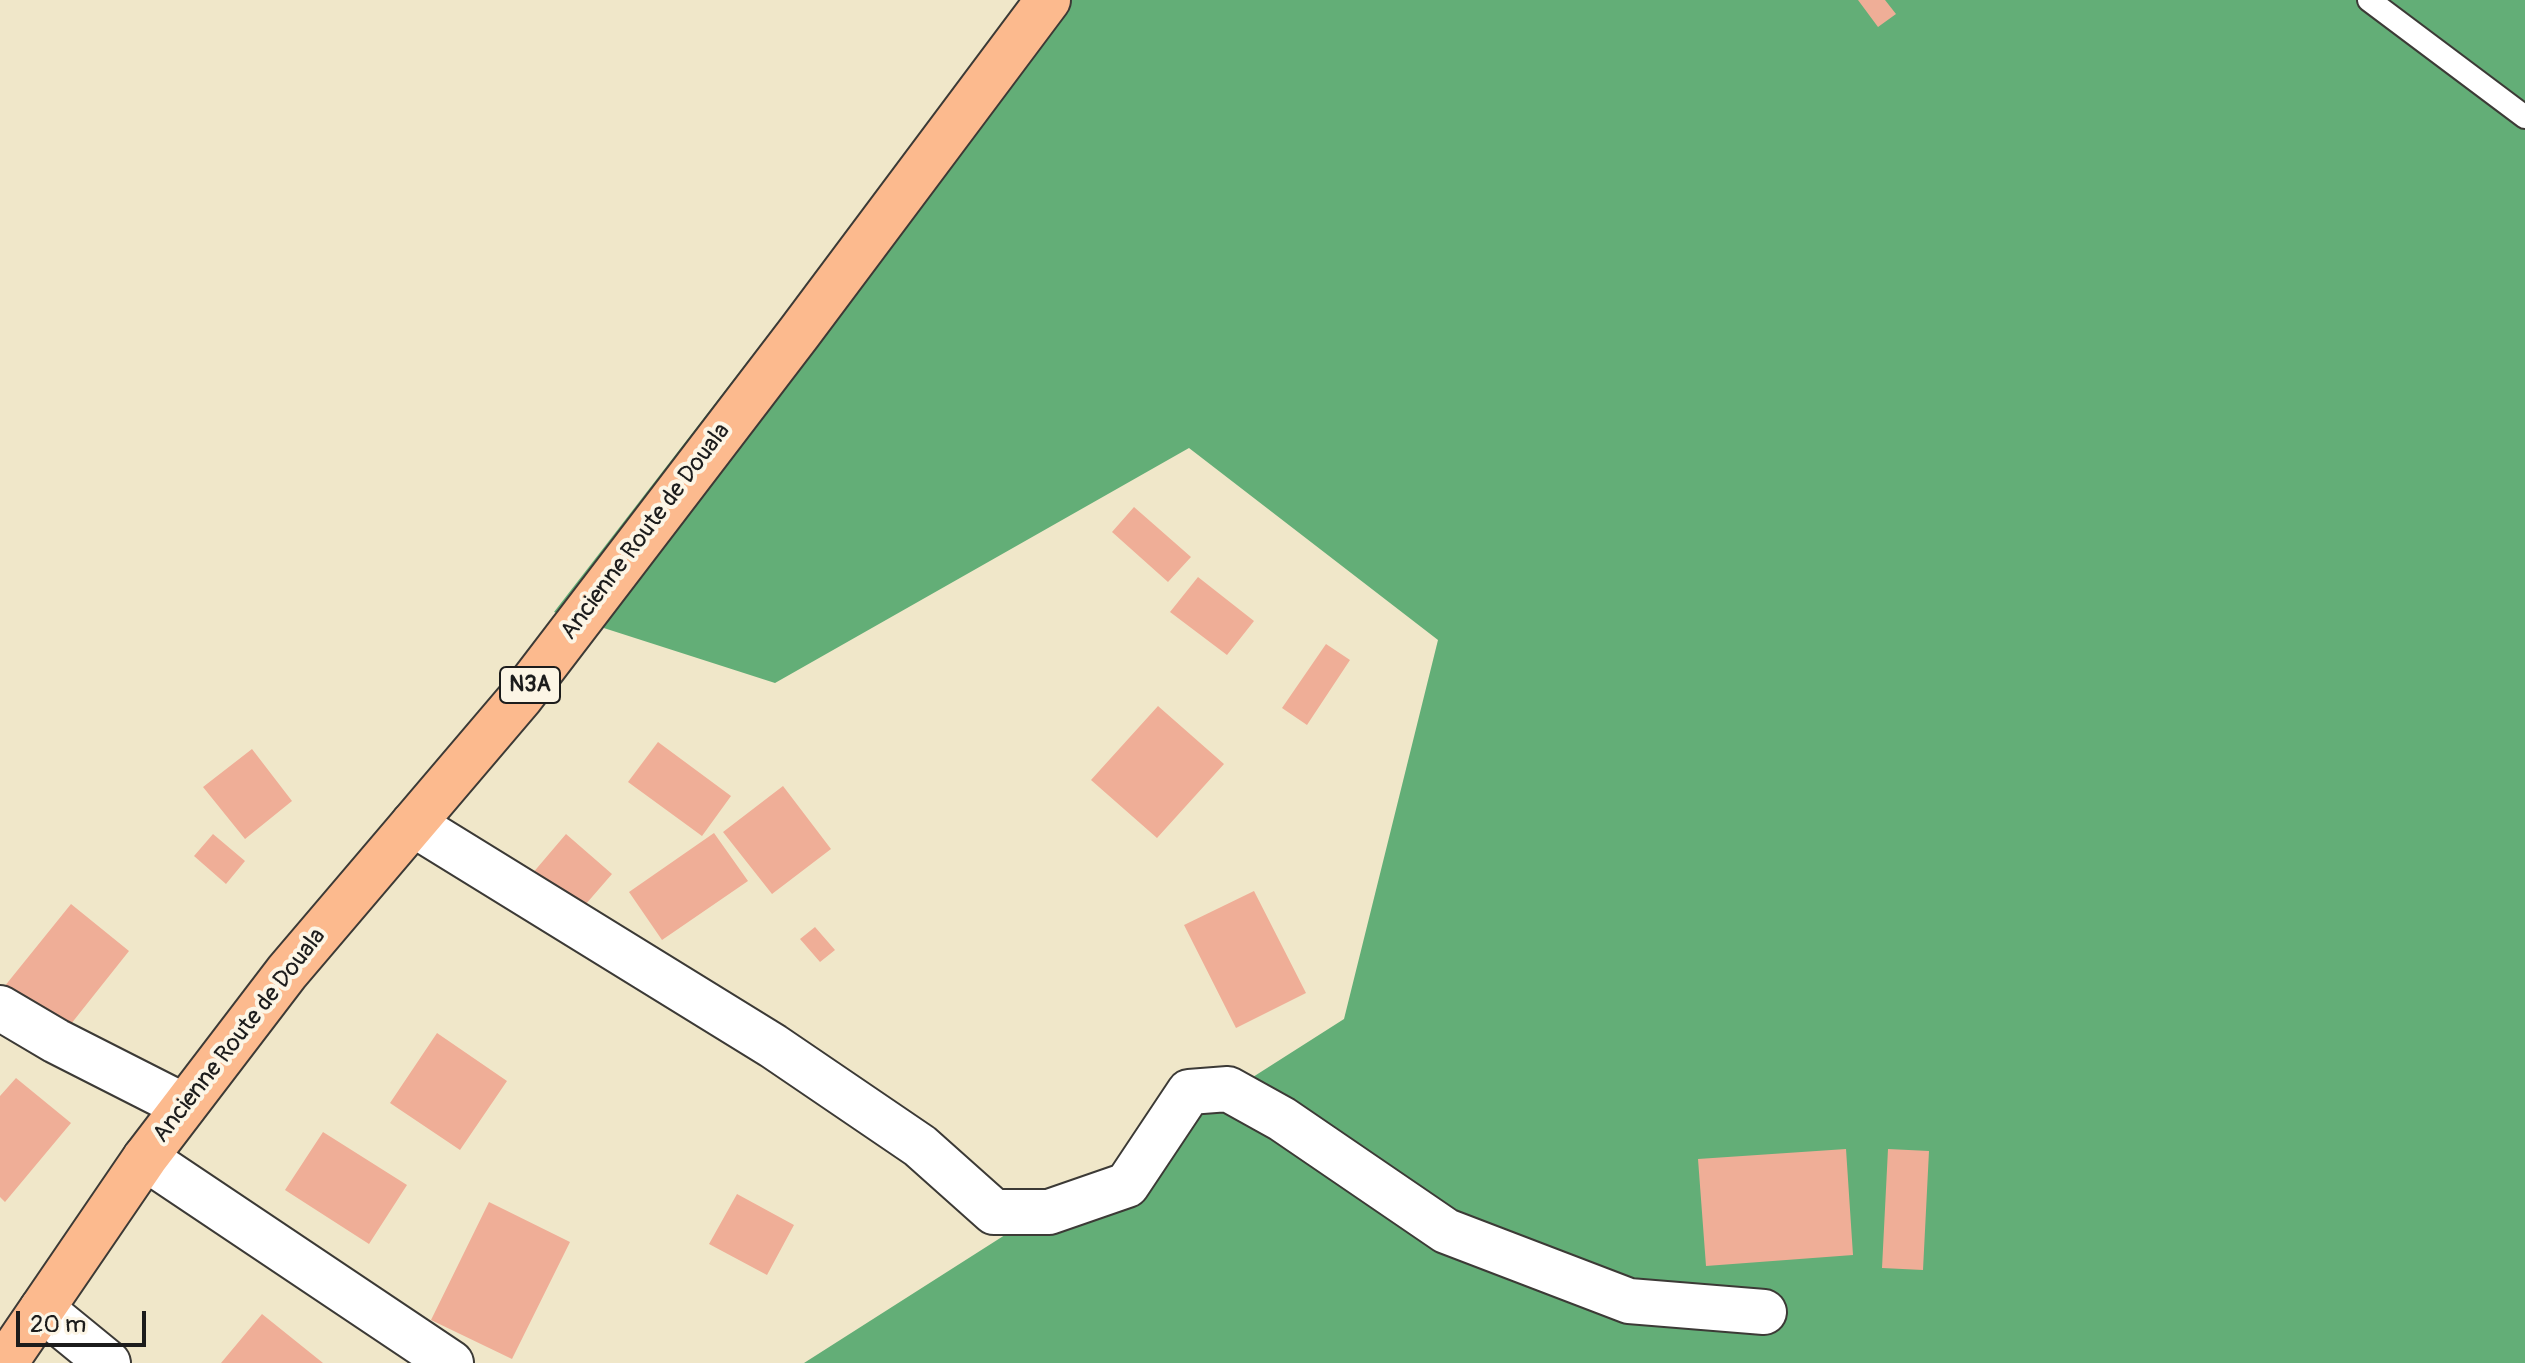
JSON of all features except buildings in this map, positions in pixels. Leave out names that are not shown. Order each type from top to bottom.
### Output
[{"type":"highway","name":"Ancienne Route de Douala","points":[[5,1363],[184,1106],[287,972],[521,697],[1048,0]]},
{"type":"street","points":[[413,824],[773,1046],[920,1146],[994,1212],[1049,1212],[1127,1185],[1189,1092],[1228,1089],[1282,1119],[1446,1231],[1629,1301],[1764,1312]]},
{"type":"street","points":[[0,1008],[56,1041],[184,1106]]},
{"type":"street","points":[[145,1158],[451,1363]]},
{"type":"street","points":[[42,1309],[108,1363]]},
{"type":"lane","points":[[2369,0],[2525,117]]},
{"type":"green space","points":[[1027,0],[2525,0],[2525,1363],[804,1363],[1344,1019],[1438,640],[1189,448],[775,683],[554,612]]}]
